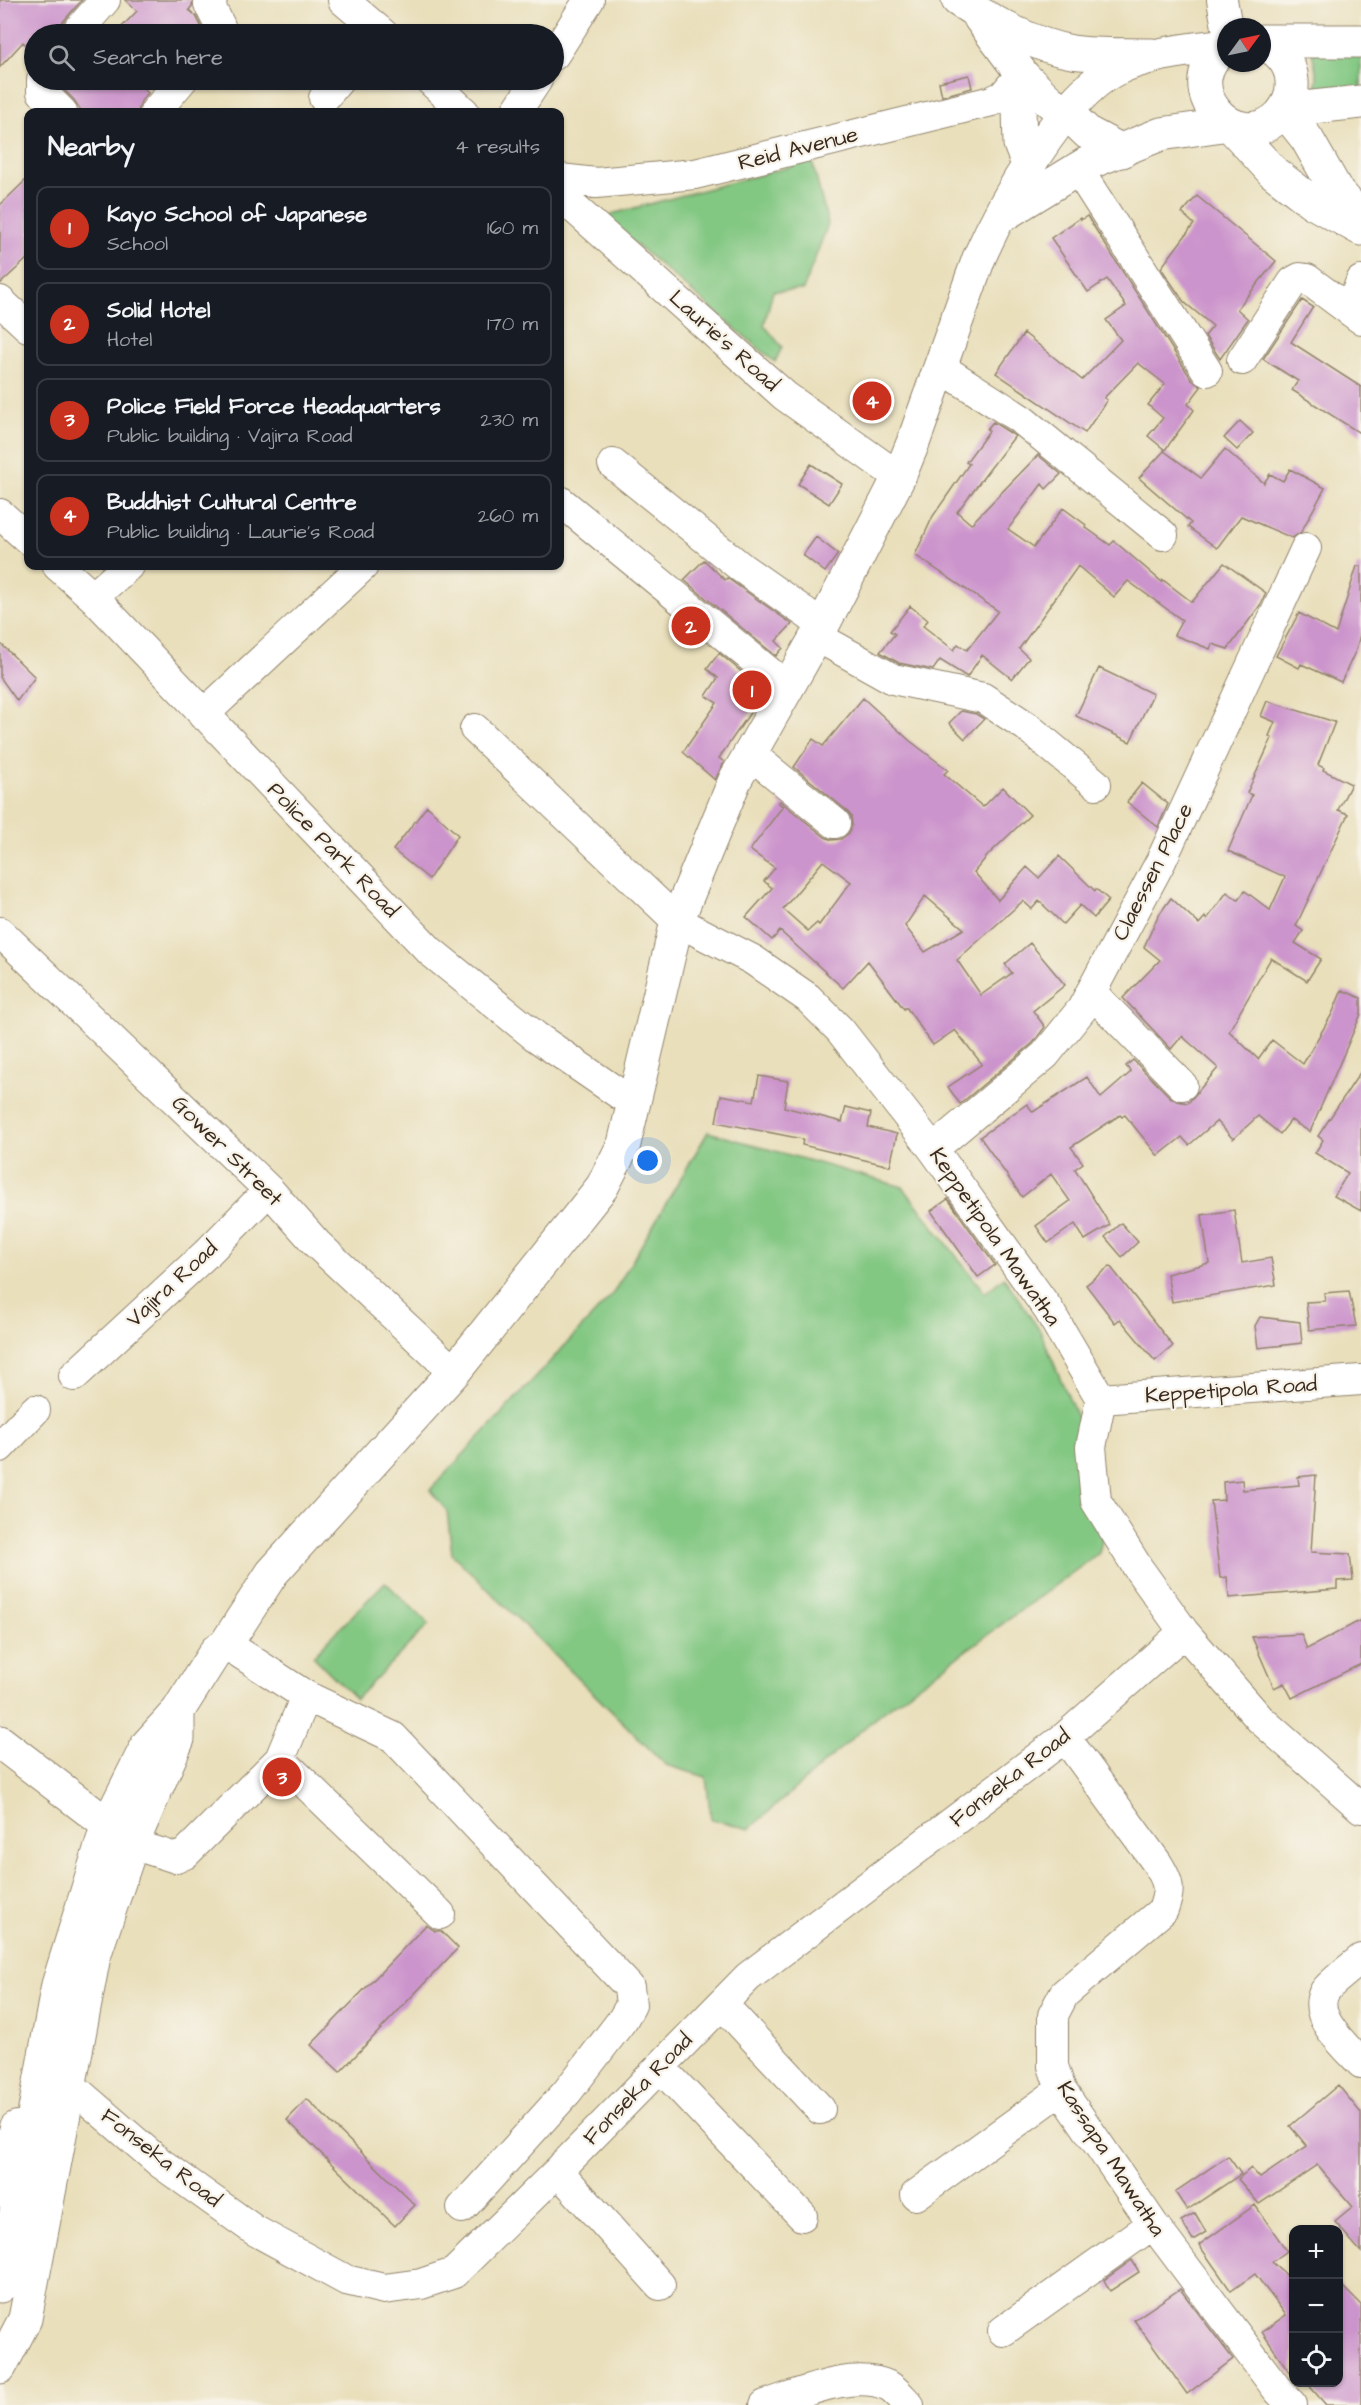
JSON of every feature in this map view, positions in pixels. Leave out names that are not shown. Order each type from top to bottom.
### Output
[{"type":"main road","points":[[967,6],[1035,41],[1072,52],[1152,55],[1217,47]]},
{"type":"main road","points":[[967,6],[1023,75],[1049,101],[1066,112],[1088,133],[1122,151]]},
{"type":"main road","points":[[1271,42],[1361,41]]},
{"type":"main road","points":[[999,217],[1077,168],[1161,134],[1229,124],[1247,128],[1265,125],[1284,110],[1292,93],[1292,79],[1288,66],[1281,55],[1271,47]]},
{"type":"main road","points":[[0,2286],[11,2212],[31,2132],[58,1985],[120,1834],[178,1739],[178,1711],[216,1652],[226,1644],[272,1573],[454,1371],[602,1187],[624,1144],[677,921],[735,780],[786,686],[820,630],[899,477],[979,258],[999,217],[1066,112],[1092,84],[1114,70],[1152,55]]},
{"type":"main road","points":[[1217,56],[1211,62],[1206,75],[1205,89],[1216,114],[1229,124],[1281,178],[1312,202],[1361,229]]},
{"type":"main road","points":[[1023,75],[1019,108],[1020,144],[1029,167]]},
{"type":"main road","points":[[1284,110],[1361,102]]},
{"type":"main road","points":[[1284,110],[1307,139],[1336,190],[1361,218]]},
{"type":"main road","points":[[0,1742],[120,1834]]},
{"type":"main road","points":[[0,2367],[25,2319],[93,1956],[120,1834]]},
{"type":"street","points":[[84,24],[105,0]]},
{"type":"street","points":[[212,0],[209,4],[219,24]]},
{"type":"street","points":[[342,0],[368,24]]},
{"type":"street","points":[[564,39],[589,0]]},
{"type":"street","points":[[1222,0],[1225,18]]},
{"type":"street","name":"Reid Avenue","points":[[564,179],[596,183],[695,174],[992,101],[1003,96],[1023,75]]},
{"type":"street","points":[[42,90],[58,108]]},
{"type":"street","points":[[158,108],[174,90]]},
{"type":"street","points":[[441,90],[460,108]]},
{"type":"street","points":[[519,108],[530,90]]},
{"type":"street","points":[[1077,168],[1207,371]]},
{"type":"street","name":"Laurie's Road","points":[[564,207],[785,396],[899,477]]},
{"type":"street","points":[[1242,360],[1293,282],[1300,278],[1307,279],[1356,315],[1361,281]]},
{"type":"street","points":[[0,301],[24,323]]},
{"type":"street","points":[[940,367],[1022,420],[1163,535]]},
{"type":"street","points":[[613,464],[820,630],[893,679],[983,698],[1026,726],[1096,784]]},
{"type":"street","points":[[564,504],[786,686]]},
{"type":"street","points":[[0,514],[24,535]]},
{"type":"street","name":"Claessen Place","points":[[933,1149],[1045,1055],[1082,1010],[1161,861],[1306,548]]},
{"type":"street","name":"Police Park Road","points":[[63,570],[93,597],[430,951],[535,1036],[634,1104]]},
{"type":"street","points":[[93,597],[123,570]]},
{"type":"street","points":[[203,715],[359,570]]},
{"type":"street","name":"Keppetipola Mawatha","points":[[475,729],[677,921],[753,960],[808,998],[840,1030],[933,1149],[1048,1309],[1101,1399]]},
{"type":"street","points":[[749,753],[835,823]]},
{"type":"street","name":"Gower Street","points":[[0,932],[269,1190],[317,1244],[454,1371]]},
{"type":"street","points":[[1091,992],[1182,1085]]},
{"type":"street","name":"Vajira Road","points":[[74,1376],[207,1253],[269,1190]]},
{"type":"street","name":"Keppetipola Road","points":[[1101,1399],[1361,1380]]},
{"type":"street","points":[[1101,1399],[1091,1447],[1096,1502],[1138,1568],[1184,1632],[1260,1719],[1361,1808]]},
{"type":"street","points":[[0,1447],[35,1410]]},
{"type":"street","name":"Fonseka Road","points":[[69,2084],[159,2162],[254,2230],[346,2280],[384,2289],[421,2284],[454,2273],[558,2171],[748,1977],[1065,1737],[1184,1632]]},
{"type":"street","points":[[226,1644],[306,1696],[393,1737],[629,1987],[632,2005],[623,2019],[567,2091],[462,2208]]},
{"type":"street","points":[[120,1834],[176,1858],[185,1854],[280,1760],[306,1696]]},
{"type":"street","name":"Kassapa Mawatha","points":[[1065,1737],[1157,1863],[1167,1880],[1168,1895],[1163,1910],[1064,1994],[1053,2015],[1053,2066],[1061,2090],[1153,2224],[1277,2389],[1292,2405]]},
{"type":"street","points":[[280,1760],[440,1914]]},
{"type":"street","points":[[1361,1959],[1325,1991],[1322,2013],[1333,2034],[1361,2063]]},
{"type":"street","points":[[722,2004],[820,2109]]},
{"type":"street","points":[[660,2067],[802,2216]]},
{"type":"street","points":[[916,2195],[1061,2090]]},
{"type":"street","points":[[558,2171],[660,2285]]},
{"type":"street","points":[[1004,2331],[1153,2224]]},
{"type":"street","points":[[765,2405],[837,2382],[868,2381],[890,2386],[909,2405]]},
{"type":"green space","points":[[1361,50],[1361,88],[1315,96],[1317,76],[1312,52]]},
{"type":"green space","points":[[812,161],[828,224],[803,290],[773,291],[764,325],[782,347],[775,362],[608,221],[612,214]]},
{"type":"green space","points":[[708,1132],[903,1187],[985,1293],[1004,1277],[1040,1331],[1079,1422],[1077,1480],[1105,1528],[1099,1553],[881,1713],[749,1829],[711,1819],[706,1777],[666,1765],[452,1554],[447,1511],[430,1490],[612,1295]]},
{"type":"green space","points":[[385,1582],[429,1624],[356,1699],[313,1656]]},
{"type":"building","points":[[0,0],[82,0],[62,24],[24,24],[24,43],[0,67]]},
{"type":"building","points":[[125,0],[193,0],[189,10],[200,24],[125,24],[137,11]]},
{"type":"building","points":[[969,75],[972,88],[942,96],[939,82]]},
{"type":"building","points":[[64,90],[145,90],[148,93],[141,101],[139,108],[79,108]]},
{"type":"building","points":[[24,182],[24,262],[0,284],[0,205]]},
{"type":"building","points":[[1197,196],[1276,261],[1237,309],[1248,319],[1220,359],[1205,336],[1213,326],[1184,302],[1161,268],[1194,224],[1182,213]]},
{"type":"building","points":[[1087,216],[1192,380],[1201,387],[1188,404],[1194,410],[1165,450],[1148,436],[1163,418],[1148,405],[1165,384],[1138,363],[1104,398],[1107,400],[1085,433],[996,373],[1024,333],[1082,380],[1121,340],[1106,320],[1126,306],[1107,279],[1088,292],[1051,238],[1080,218],[1081,220]]},
{"type":"building","points":[[1302,300],[1313,307],[1291,342],[1361,387],[1361,434],[1292,390],[1298,381],[1263,359]]},
{"type":"building","points":[[1240,421],[1253,433],[1237,450],[1224,438]]},
{"type":"building","points":[[993,422],[1015,436],[957,512],[971,524],[1038,455],[1061,474],[1046,489],[1042,484],[1008,529],[1034,547],[1063,508],[1110,545],[1114,541],[1162,582],[1163,580],[1192,602],[1224,563],[1266,593],[1261,604],[1228,649],[1212,644],[1210,649],[1174,635],[1182,620],[1128,581],[1114,597],[1078,566],[1019,649],[1029,658],[1012,679],[982,655],[967,677],[940,660],[933,670],[899,663],[880,652],[895,634],[890,631],[910,606],[928,620],[923,626],[954,650],[958,644],[967,650],[998,611],[915,555],[933,516],[969,464],[966,462]]},
{"type":"building","points":[[1225,449],[1264,483],[1270,474],[1283,481],[1290,469],[1325,488],[1301,532],[1292,538],[1241,516],[1217,548],[1188,527],[1191,523],[1139,478],[1164,451],[1201,478]]},
{"type":"building","points":[[811,464],[842,484],[829,504],[798,484]]},
{"type":"building","points":[[816,537],[838,554],[825,572],[803,555]]},
{"type":"building","points":[[704,560],[725,580],[727,578],[792,624],[776,641],[783,648],[776,656],[684,580]]},
{"type":"building","points":[[1357,566],[1361,566],[1361,631],[1356,650],[1341,682],[1301,664],[1299,668],[1276,656],[1299,613],[1336,633]]},
{"type":"building","points":[[0,643],[35,677],[17,701],[0,677]]},
{"type":"building","points":[[719,653],[763,690],[748,708],[752,710],[719,758],[724,762],[715,780],[683,752],[717,703],[706,696],[718,678],[707,669]]},
{"type":"building","points":[[1099,668],[1153,694],[1130,742],[1076,716]]},
{"type":"building","points":[[863,698],[909,740],[948,770],[944,774],[983,807],[1003,787],[1030,815],[989,854],[974,872],[998,900],[1027,867],[1039,878],[1059,856],[1095,891],[1096,889],[1109,900],[1094,918],[1080,905],[1063,924],[1039,901],[1032,909],[1023,901],[957,960],[981,995],[1012,973],[1005,964],[1030,943],[1065,985],[1033,1011],[1045,1027],[1033,1043],[960,1104],[948,1087],[982,1064],[955,1030],[933,1045],[906,1007],[904,1009],[868,961],[843,988],[780,931],[772,940],[746,917],[772,888],[764,881],[775,868],[750,850],[783,806],[778,803],[780,801],[825,837],[832,840],[841,839],[849,833],[852,825],[851,816],[846,810],[794,767],[813,739],[823,746]],"holes":[[[823,861],[851,882],[819,925],[817,923],[808,931],[783,909]],[[925,896],[964,929],[925,952],[905,926]]]},
{"type":"building","points":[[1267,701],[1335,722],[1318,765],[1324,768],[1323,770],[1351,784],[1338,810],[1348,814],[1296,926],[1303,931],[1295,943],[1321,959],[1307,981],[1271,958],[1229,1031],[1258,1059],[1272,1040],[1303,1064],[1332,1014],[1342,990],[1361,998],[1361,1014],[1310,1132],[1291,1120],[1280,1134],[1258,1116],[1233,1139],[1217,1121],[1189,1145],[1182,1137],[1158,1156],[1125,1115],[1122,1117],[1120,1115],[1071,1147],[1083,1163],[1075,1169],[1110,1225],[1085,1240],[1075,1224],[1048,1243],[1036,1226],[1070,1201],[1051,1174],[1022,1197],[980,1137],[1027,1104],[1033,1112],[1087,1077],[1101,1098],[1131,1072],[1126,1066],[1133,1060],[1170,1097],[1188,1103],[1218,1068],[1182,1036],[1171,1049],[1123,998],[1160,960],[1144,947],[1158,916],[1171,898],[1199,924],[1205,917],[1207,919],[1227,892],[1238,900],[1245,891],[1270,910],[1285,877],[1228,851],[1252,795],[1247,793],[1272,738],[1269,736],[1275,722],[1261,716]]},
{"type":"building","points":[[961,711],[976,714],[984,719],[965,739],[949,723]]},
{"type":"building","points":[[1142,783],[1168,804],[1158,827],[1127,802]]},
{"type":"building","points":[[427,806],[458,835],[429,879],[393,850]]},
{"type":"building","points":[[1361,1071],[1361,1211],[1334,1196],[1348,1173],[1315,1153],[1323,1140],[1318,1136]]},
{"type":"building","points":[[759,1076],[788,1081],[784,1107],[842,1122],[846,1107],[871,1113],[868,1127],[897,1134],[890,1166],[802,1145],[803,1139],[716,1122],[721,1095],[754,1101]]},
{"type":"building","points":[[948,1199],[995,1265],[978,1277],[931,1211]]},
{"type":"building","points":[[1234,1210],[1242,1263],[1271,1258],[1276,1285],[1172,1302],[1167,1274],[1209,1263],[1202,1215]]},
{"type":"building","points":[[1121,1223],[1138,1242],[1122,1257],[1105,1237]]},
{"type":"building","points":[[1110,1266],[1173,1346],[1155,1361],[1120,1319],[1115,1323],[1086,1285]]},
{"type":"building","points":[[1349,1291],[1356,1326],[1309,1330],[1306,1302],[1325,1301],[1324,1293]]},
{"type":"building","points":[[1260,1317],[1300,1322],[1302,1343],[1258,1348],[1255,1326]]},
{"type":"building","points":[[1316,1475],[1311,1552],[1350,1554],[1353,1580],[1337,1581],[1337,1589],[1229,1598],[1227,1577],[1220,1578],[1211,1501],[1224,1500],[1223,1482],[1242,1480],[1243,1490],[1299,1485],[1298,1477]]},
{"type":"building","points":[[1361,1620],[1361,1664],[1292,1698],[1284,1683],[1274,1688],[1252,1637],[1301,1634],[1307,1649]]},
{"type":"building","points":[[426,1925],[435,1931],[441,1931],[458,1948],[340,2072],[311,2045]]},
{"type":"building","points":[[1338,2085],[1361,2113],[1361,2252],[1343,2231],[1343,2225],[1338,2225],[1335,2222],[1353,2207],[1317,2165],[1259,2204],[1238,2179],[1251,2168],[1260,2178],[1307,2146],[1290,2126]]},
{"type":"building","points":[[307,2099],[415,2205],[395,2226],[287,2120]]},
{"type":"building","points":[[1228,2156],[1241,2174],[1187,2210],[1175,2192]]},
{"type":"building","points":[[1255,2205],[1287,2251],[1272,2262],[1289,2277],[1289,2371],[1262,2332],[1286,2315],[1255,2274],[1231,2291],[1199,2245]]},
{"type":"building","points":[[1195,2213],[1206,2232],[1193,2240],[1181,2221]]},
{"type":"building","points":[[1132,2260],[1139,2272],[1110,2291],[1104,2280]]},
{"type":"building","points":[[1343,2287],[1361,2305],[1361,2405],[1326,2405],[1310,2387],[1343,2387]]},
{"type":"building","points":[[1180,2289],[1233,2359],[1187,2394],[1134,2320]]},
{"type":"place","name":"Buddhist Cultural Centre","points":[[872,401]]},
{"type":"place","name":"Solid Hotel","points":[[691,626]]},
{"type":"place","name":"Kayo School of Japanese","points":[[752,690]]},
{"type":"place","name":"Police Field Force Headquarters","points":[[282,1777]]}]
